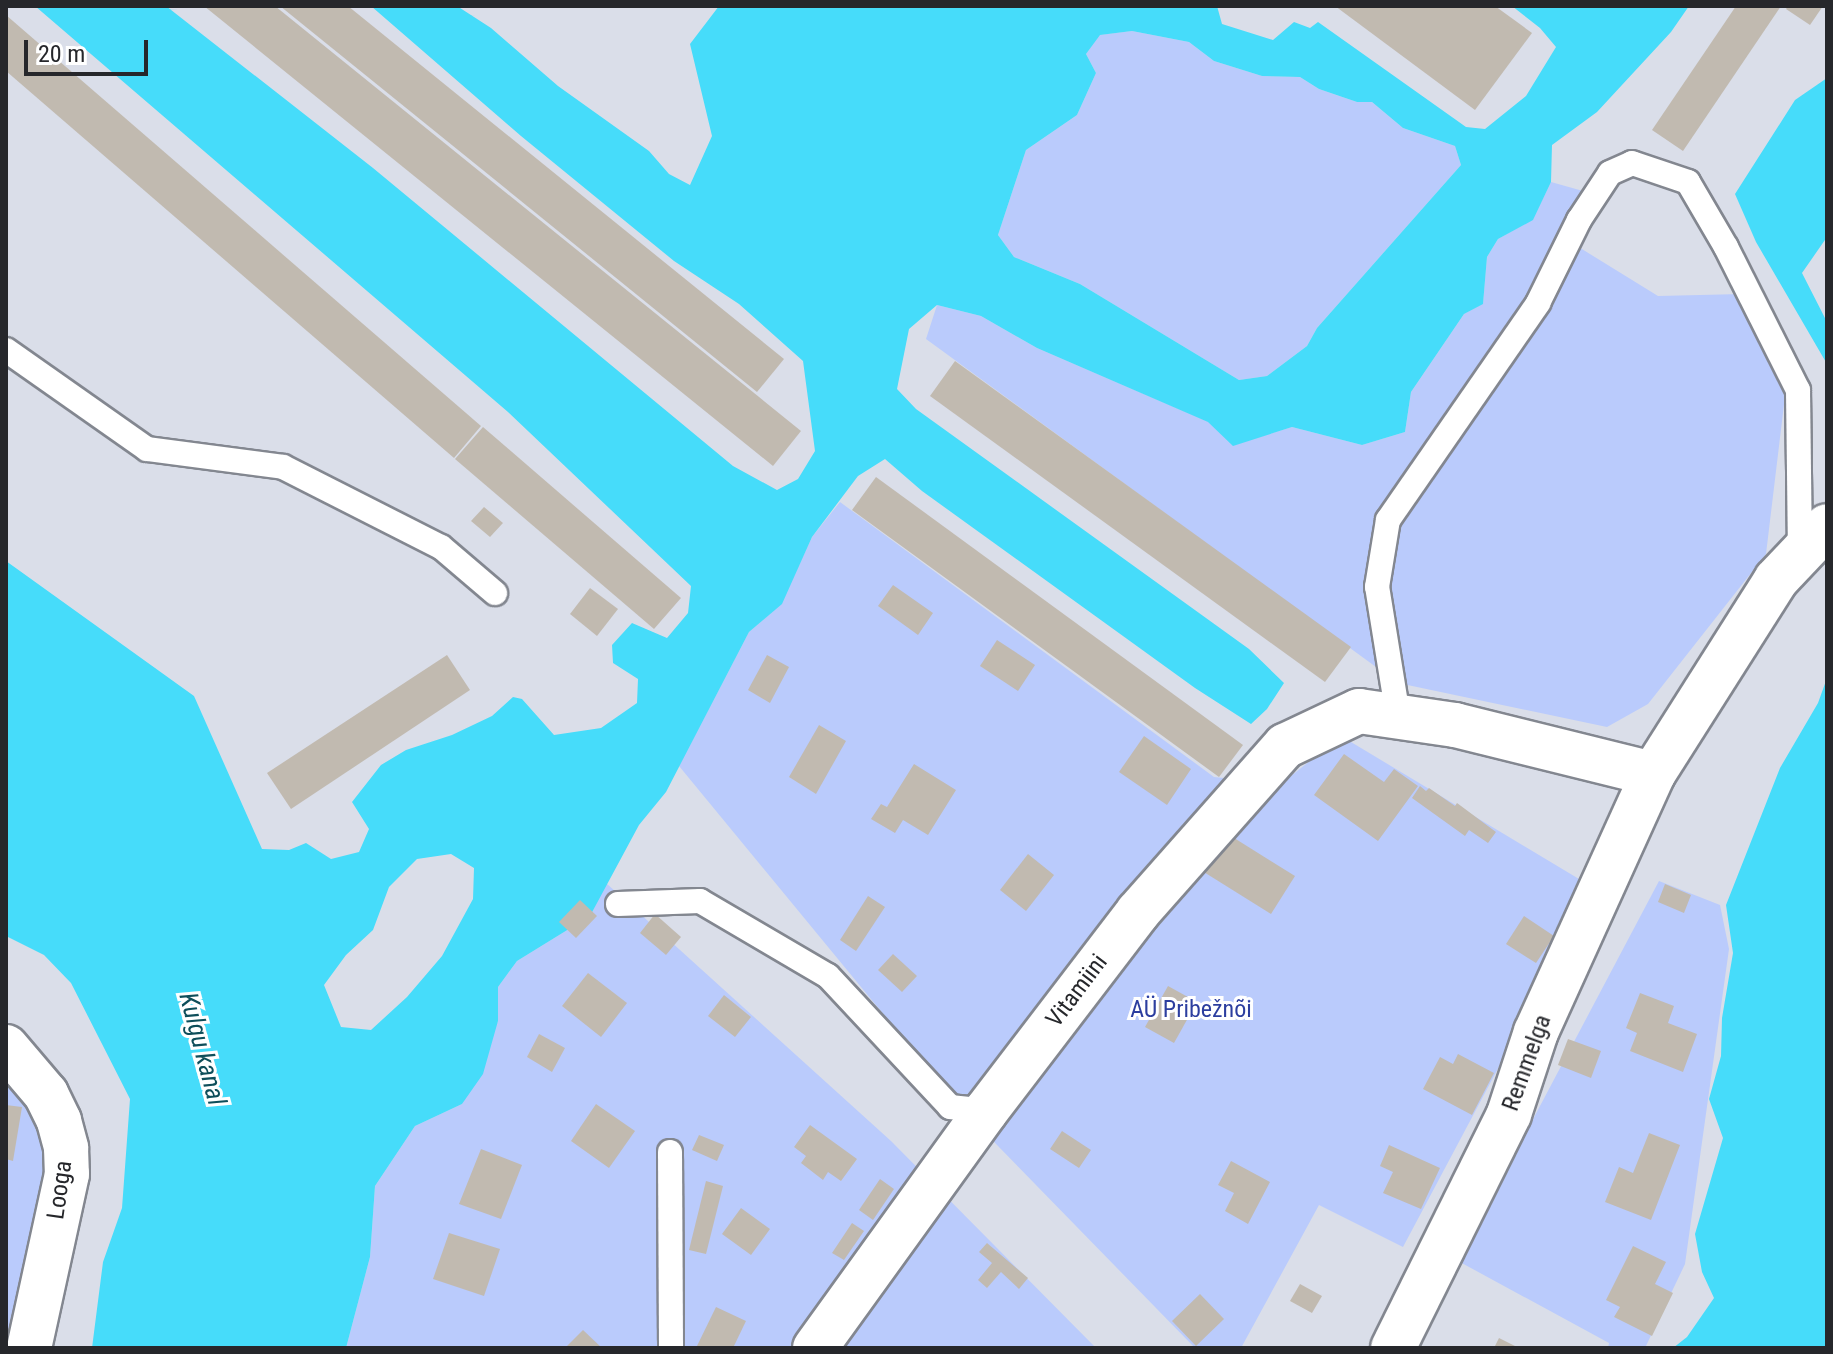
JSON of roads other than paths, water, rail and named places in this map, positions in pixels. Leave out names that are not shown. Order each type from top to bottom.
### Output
[{"type":"street","name":"Remmelga","points":[[1393,1348],[1509,1114],[1536,1032],[1653,774],[1776,580],[1813,540]]},
{"type":"street","name":"Vitamiini","points":[[815,1348],[986,1111],[1138,912],[1285,746],[1359,711],[1455,725],[1653,774]]},
{"type":"street","name":"Looga","points":[[6,1047],[46,1094],[59,1121],[66,1148],[67,1174],[29,1348]]},
{"type":"lane","points":[[1398,716],[1377,587],[1388,520],[1538,303],[1579,220],[1610,173],[1632,163],[1688,182],[1726,247],[1798,390],[1813,540]]},
{"type":"lane","points":[[6,350],[147,449],[283,467],[441,547],[495,593]]},
{"type":"lane","points":[[618,904],[700,901],[828,976],[950,1107],[986,1111]]},
{"type":"lane","points":[[670,1152],[671,1348]]},
{"type":"water","name":"Kulgu kanal","points":[[35,6],[166,6],[373,168],[733,466],[777,490],[798,479],[815,451],[803,361],[739,304],[674,261],[521,136],[371,6],[457,6],[491,28],[558,86],[649,151],[669,174],[690,185],[712,136],[690,44],[719,6],[1217,6],[1222,24],[1273,40],[1294,22],[1310,28],[1318,22],[1466,127],[1485,129],[1526,96],[1556,47],[1540,28],[1512,6],[1689,6],[1671,32],[1597,112],[1552,145],[1551,182],[1533,220],[1498,239],[1487,257],[1483,304],[1464,314],[1411,392],[1405,432],[1362,445],[1292,427],[1233,446],[1208,422],[1037,348],[981,316],[937,305],[909,329],[897,389],[916,409],[1249,649],[1284,683],[1267,709],[1251,724],[1195,688],[922,491],[885,459],[858,476],[812,537],[782,604],[749,632],[666,792],[639,825],[590,916],[517,961],[498,987],[498,1021],[483,1074],[462,1104],[415,1126],[375,1186],[370,1257],[346,1348],[92,1348],[103,1262],[122,1208],[130,1099],[71,983],[44,955],[6,936],[6,561],[194,696],[262,849],[289,850],[306,843],[331,859],[359,852],[369,829],[352,802],[381,765],[406,750],[452,735],[492,716],[513,697],[522,699],[554,735],[601,728],[637,703],[638,679],[613,663],[612,645],[632,623],[667,638],[688,613],[691,586],[508,412]],"holes":[[[1132,31],[1189,42],[1214,61],[1262,76],[1300,77],[1319,89],[1357,102],[1372,102],[1403,128],[1455,146],[1461,165],[1317,328],[1307,346],[1267,376],[1239,380],[1080,284],[1014,257],[998,235],[1026,150],[1077,115],[1096,73],[1086,54],[1100,35]],[[451,854],[474,868],[473,899],[442,956],[407,997],[371,1030],[341,1027],[324,985],[346,955],[373,930],[389,887],[417,859]]]},
{"type":"water","points":[[1827,78],[1827,237],[1802,273],[1827,322],[1827,364],[1756,242],[1735,194],[1795,100]]},
{"type":"water","points":[[1827,678],[1827,1348],[1673,1348],[1687,1337],[1714,1298],[1702,1272],[1695,1234],[1723,1138],[1709,1099],[1721,1056],[1722,1018],[1733,953],[1726,905],[1780,768],[1818,703]]},
{"type":"park label","name":"AÜ Pribežnõi","points":[[1191,1010]]}]
